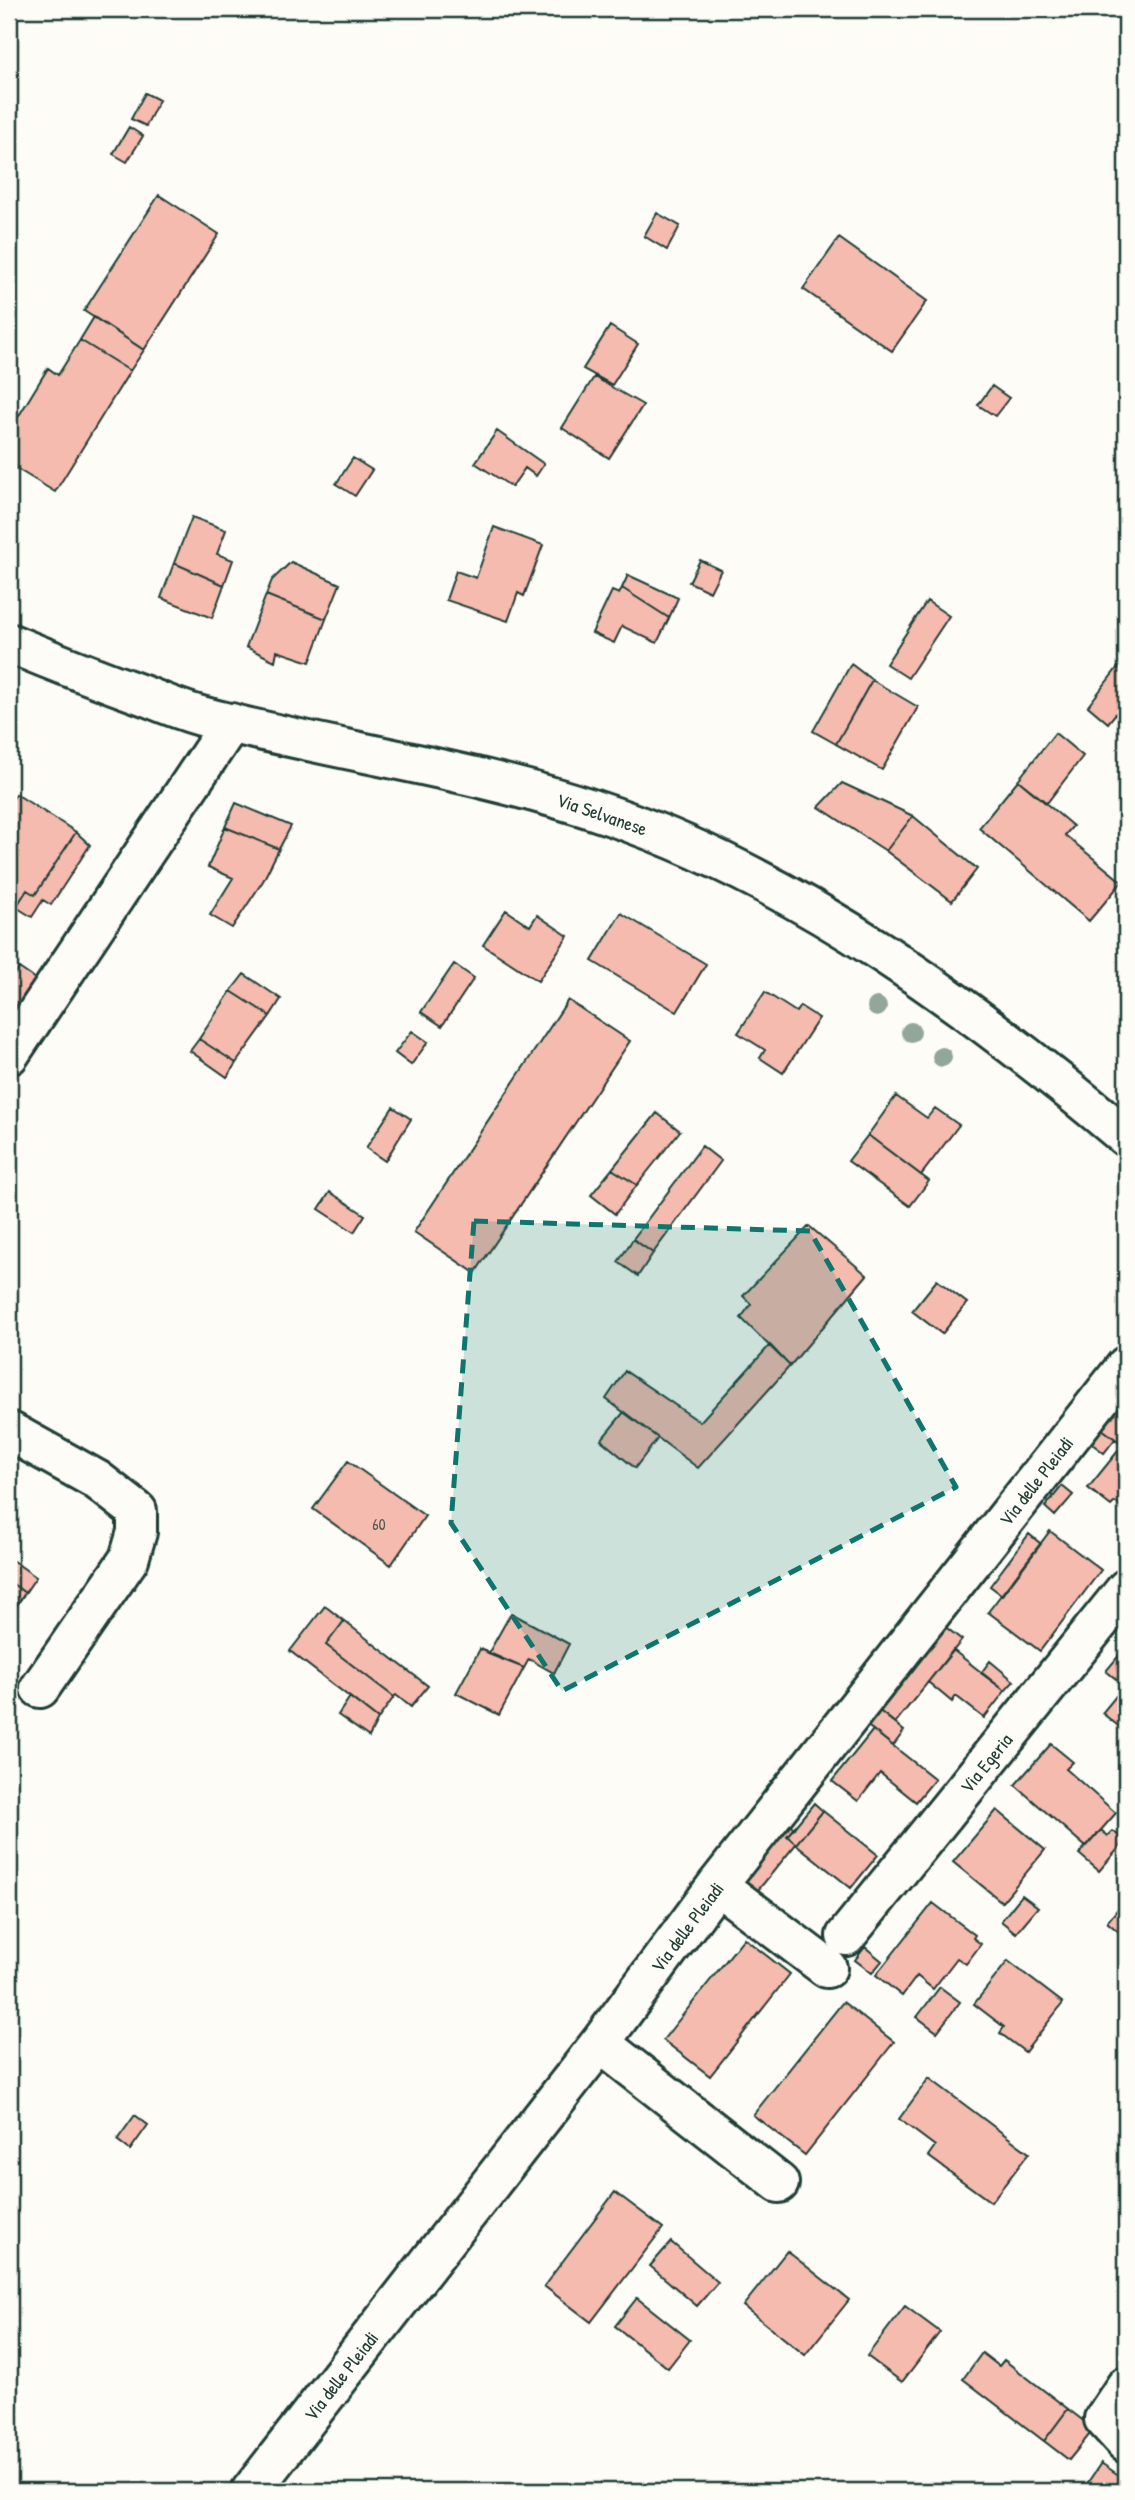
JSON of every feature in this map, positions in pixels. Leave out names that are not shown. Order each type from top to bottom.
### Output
[{"type":"street","name":"Via Selvanese","points":[[9,643],[184,710],[296,740],[419,763],[527,788],[614,816],[690,847],[774,888],[858,938],[960,1006],[1045,1069],[1126,1137]]},
{"type":"street","points":[[9,1055],[231,723]]},
{"type":"street","name":"Via delle Pleiadi","points":[[251,2491],[600,2043],[718,1885],[1126,1366]]},
{"type":"street","points":[[9,1431],[97,1480],[137,1511],[137,1532],[129,1559],[40,1688]]},
{"type":"street","name":"Via Egeria","points":[[718,1885],[836,1952],[1126,1590]]},
{"type":"street","points":[[600,2043],[779,2183]]},
{"type":"street","points":[[1126,2386],[1104,2418],[1126,2443]]},
{"type":"highlighted area","points":[[474,1221],[810,1231],[956,1487],[562,1691],[451,1523]]},
{"type":"building","points":[[145,93],[159,100],[146,126],[131,119]]},
{"type":"building","points":[[129,127],[143,136],[127,162],[113,154]]},
{"type":"building","points":[[159,195],[219,234],[144,350],[84,311]]},
{"type":"building","points":[[657,213],[680,226],[667,250],[644,236]]},
{"type":"building","points":[[839,238],[927,301],[892,351],[803,289]]},
{"type":"building","points":[[94,317],[144,350],[130,371],[80,340]]},
{"type":"building","points":[[610,326],[638,344],[612,385],[583,369]]},
{"type":"building","points":[[80,340],[130,371],[55,492],[9,464],[9,432],[48,368],[58,375]]},
{"type":"building","points":[[594,377],[643,405],[609,458],[562,428]]},
{"type":"building","points":[[992,386],[1009,398],[995,416],[978,405]]},
{"type":"building","points":[[497,431],[544,464],[536,476],[525,468],[512,487],[475,463]]},
{"type":"building","points":[[353,458],[372,470],[355,496],[336,484]]},
{"type":"building","points":[[192,517],[226,530],[217,554],[233,560],[224,585],[174,563]]},
{"type":"building","points":[[494,527],[543,545],[524,596],[518,593],[508,621],[446,600],[456,571],[476,578]]},
{"type":"building","points":[[700,560],[721,570],[710,592],[689,582]]},
{"type":"building","points":[[291,562],[340,584],[326,619],[266,595],[272,580]]},
{"type":"building","points":[[174,563],[224,585],[212,618],[161,598]]},
{"type":"building","points":[[628,575],[678,598],[669,618],[622,588]]},
{"type":"building","points":[[622,588],[669,618],[657,643],[622,626],[614,643],[592,633],[612,591],[619,594]]},
{"type":"building","points":[[266,595],[326,619],[310,662],[277,651],[275,661],[246,647]]},
{"type":"building","points":[[927,601],[949,616],[908,678],[886,664]]},
{"type":"building","points":[[851,664],[872,680],[836,744],[813,731]]},
{"type":"building","points":[[1118,667],[1126,674],[1126,701],[1108,723],[1088,706]]},
{"type":"building","points":[[872,680],[918,707],[882,770],[836,744]]},
{"type":"building","points":[[1055,733],[1083,756],[1047,803],[1018,780]]},
{"type":"building","points":[[1018,780],[1073,826],[1065,835],[1122,882],[1089,921],[979,828]]},
{"type":"building","points":[[842,783],[913,816],[886,851],[819,807]]},
{"type":"building","points":[[16,794],[76,832],[35,895],[27,890],[9,918],[9,805]]},
{"type":"building","points":[[236,803],[291,826],[279,849],[225,827]]},
{"type":"building","points":[[913,816],[977,869],[952,901],[886,851]]},
{"type":"building","points":[[225,827],[279,849],[263,881],[232,928],[210,915],[233,878],[208,867]]},
{"type":"building","points":[[76,832],[90,845],[51,905],[43,900],[32,917],[16,907],[27,890],[35,895]]},
{"type":"building","points":[[506,910],[530,926],[537,915],[568,936],[538,981],[483,945]]},
{"type":"building","points":[[621,913],[706,964],[677,1012],[592,961]]},
{"type":"building","points":[[454,964],[474,978],[442,1026],[421,1012]]},
{"type":"building","points":[[19,968],[41,983],[9,1030],[9,983]]},
{"type":"building","points":[[244,974],[281,999],[270,1016],[231,991]]},
{"type":"building","points":[[231,991],[270,1016],[236,1063],[199,1039]]},
{"type":"building","points":[[765,992],[796,1012],[800,1006],[819,1018],[783,1073],[760,1058],[765,1050],[738,1033]]},
{"type":"building","points":[[568,1000],[630,1041],[475,1273],[414,1232]]},
{"type":"building","points":[[412,1031],[428,1042],[411,1065],[395,1053]]},
{"type":"building","points":[[199,1039],[236,1063],[227,1077],[190,1051]]},
{"type":"building","points":[[896,1096],[927,1118],[935,1108],[959,1125],[921,1175],[868,1135]]},
{"type":"building","points":[[393,1107],[411,1119],[385,1161],[366,1148]]},
{"type":"building","points":[[657,1113],[680,1131],[637,1185],[612,1169]]},
{"type":"building","points":[[868,1135],[929,1181],[910,1206],[848,1161]]},
{"type":"building","points":[[702,1146],[721,1161],[653,1253],[633,1239]]},
{"type":"building","points":[[612,1169],[637,1185],[615,1214],[591,1195]]},
{"type":"building","points":[[330,1192],[365,1215],[354,1232],[319,1209]]},
{"type":"building","points":[[809,1226],[867,1275],[790,1366],[741,1318],[751,1304],[743,1296]]},
{"type":"building","points":[[633,1239],[653,1253],[638,1276],[618,1262]]},
{"type":"building","points":[[937,1280],[967,1303],[942,1334],[912,1311]]},
{"type":"building","points":[[770,1345],[790,1366],[698,1468],[606,1399],[625,1371],[700,1422]]},
{"type":"building","points":[[1123,1402],[1126,1404],[1125,1446],[1102,1429]]},
{"type":"building","points":[[624,1412],[658,1438],[635,1468],[601,1440]]},
{"type":"building","points":[[1102,1429],[1115,1439],[1104,1453],[1091,1443]]},
{"type":"building","points":[[1118,1451],[1126,1457],[1126,1511],[1115,1502],[1111,1506],[1088,1488]]},
{"type":"building","points":[[348,1461],[425,1516],[391,1565],[313,1509]]},
{"type":"building","points":[[1062,1486],[1073,1495],[1055,1516],[1045,1507]]},
{"type":"building","points":[[1050,1531],[1101,1570],[1040,1651],[988,1612]]},
{"type":"building","points":[[1029,1534],[1041,1544],[1002,1595],[990,1586]]},
{"type":"building","points":[[9,1558],[36,1577],[25,1593],[9,1581]]},
{"type":"building","points":[[9,1581],[25,1593],[9,1617]]},
{"type":"building","points":[[325,1606],[344,1621],[326,1645],[394,1697],[378,1719],[290,1651]]},
{"type":"building","points":[[511,1613],[569,1644],[554,1673],[529,1659],[524,1668],[488,1654]]},
{"type":"building","points":[[344,1621],[428,1686],[411,1707],[326,1645]]},
{"type":"building","points":[[943,1625],[962,1640],[895,1723],[876,1708]]},
{"type":"building","points":[[1126,1647],[1126,1687],[1106,1671]]},
{"type":"building","points":[[480,1649],[524,1668],[499,1715],[456,1693]]},
{"type":"building","points":[[953,1650],[1005,1691],[984,1718],[956,1696],[952,1702],[928,1682]]},
{"type":"building","points":[[990,1661],[1014,1681],[1005,1691],[981,1673]]},
{"type":"building","points":[[1121,1690],[1126,1694],[1126,1732],[1102,1713]]},
{"type":"building","points":[[350,1697],[378,1719],[369,1737],[338,1715]]},
{"type":"building","points":[[876,1708],[904,1731],[893,1746],[864,1723]]},
{"type":"building","points":[[873,1730],[935,1779],[916,1802],[880,1773],[858,1801],[832,1781]]},
{"type":"building","points":[[1051,1744],[1073,1762],[1066,1769],[1116,1813],[1086,1847],[1015,1785]]},
{"type":"building","points":[[814,1803],[823,1811],[796,1844],[787,1836]]},
{"type":"building","points":[[997,1810],[1045,1850],[1002,1902],[953,1862]]},
{"type":"building","points":[[823,1811],[878,1855],[851,1888],[796,1844]]},
{"type":"building","points":[[786,1821],[794,1828],[787,1836],[796,1844],[754,1895],[738,1882]]},
{"type":"building","points":[[1101,1830],[1108,1836],[1113,1831],[1125,1841],[1099,1871],[1079,1854]]},
{"type":"building","points":[[1022,1895],[1038,1907],[1016,1933],[1001,1921]]},
{"type":"building","points":[[933,1903],[975,1935],[973,1938],[981,1944],[966,1964],[957,1958],[933,1989],[917,1976],[902,1996],[876,1975]]},
{"type":"building","points":[[1122,1904],[1126,1906],[1126,1923],[1119,1932],[1107,1922]]},
{"type":"building","points":[[744,1938],[790,1974],[710,2076],[663,2040]]},
{"type":"building","points":[[865,1947],[882,1961],[872,1973],[855,1960]]},
{"type":"building","points":[[1008,1961],[1063,2003],[1025,2052],[1000,2033],[1004,2027],[974,2004]]},
{"type":"building","points":[[940,1987],[960,2002],[937,2032],[917,2017]]},
{"type":"building","points":[[843,2002],[894,2042],[805,2155],[753,2115]]},
{"type":"building","points":[[929,2078],[1029,2153],[991,2202],[928,2156],[935,2146],[899,2119]]},
{"type":"building","points":[[135,2115],[148,2125],[130,2150],[117,2140]]},
{"type":"building","points":[[615,2192],[663,2228],[591,2322],[544,2286]]},
{"type":"building","points":[[671,2242],[718,2282],[697,2306],[650,2266]]},
{"type":"building","points":[[787,2251],[849,2300],[805,2355],[743,2306]]},
{"type":"building","points":[[637,2298],[690,2340],[668,2368],[615,2326]]},
{"type":"building","points":[[905,2306],[940,2332],[902,2382],[867,2356]]},
{"type":"building","points":[[982,2353],[999,2366],[1004,2360],[1068,2409],[1044,2441],[963,2379]]},
{"type":"building","points":[[1068,2409],[1094,2429],[1069,2460],[1044,2441]]},
{"type":"building","points":[[1101,2463],[1126,2480],[1126,2491],[1082,2491]]}]
